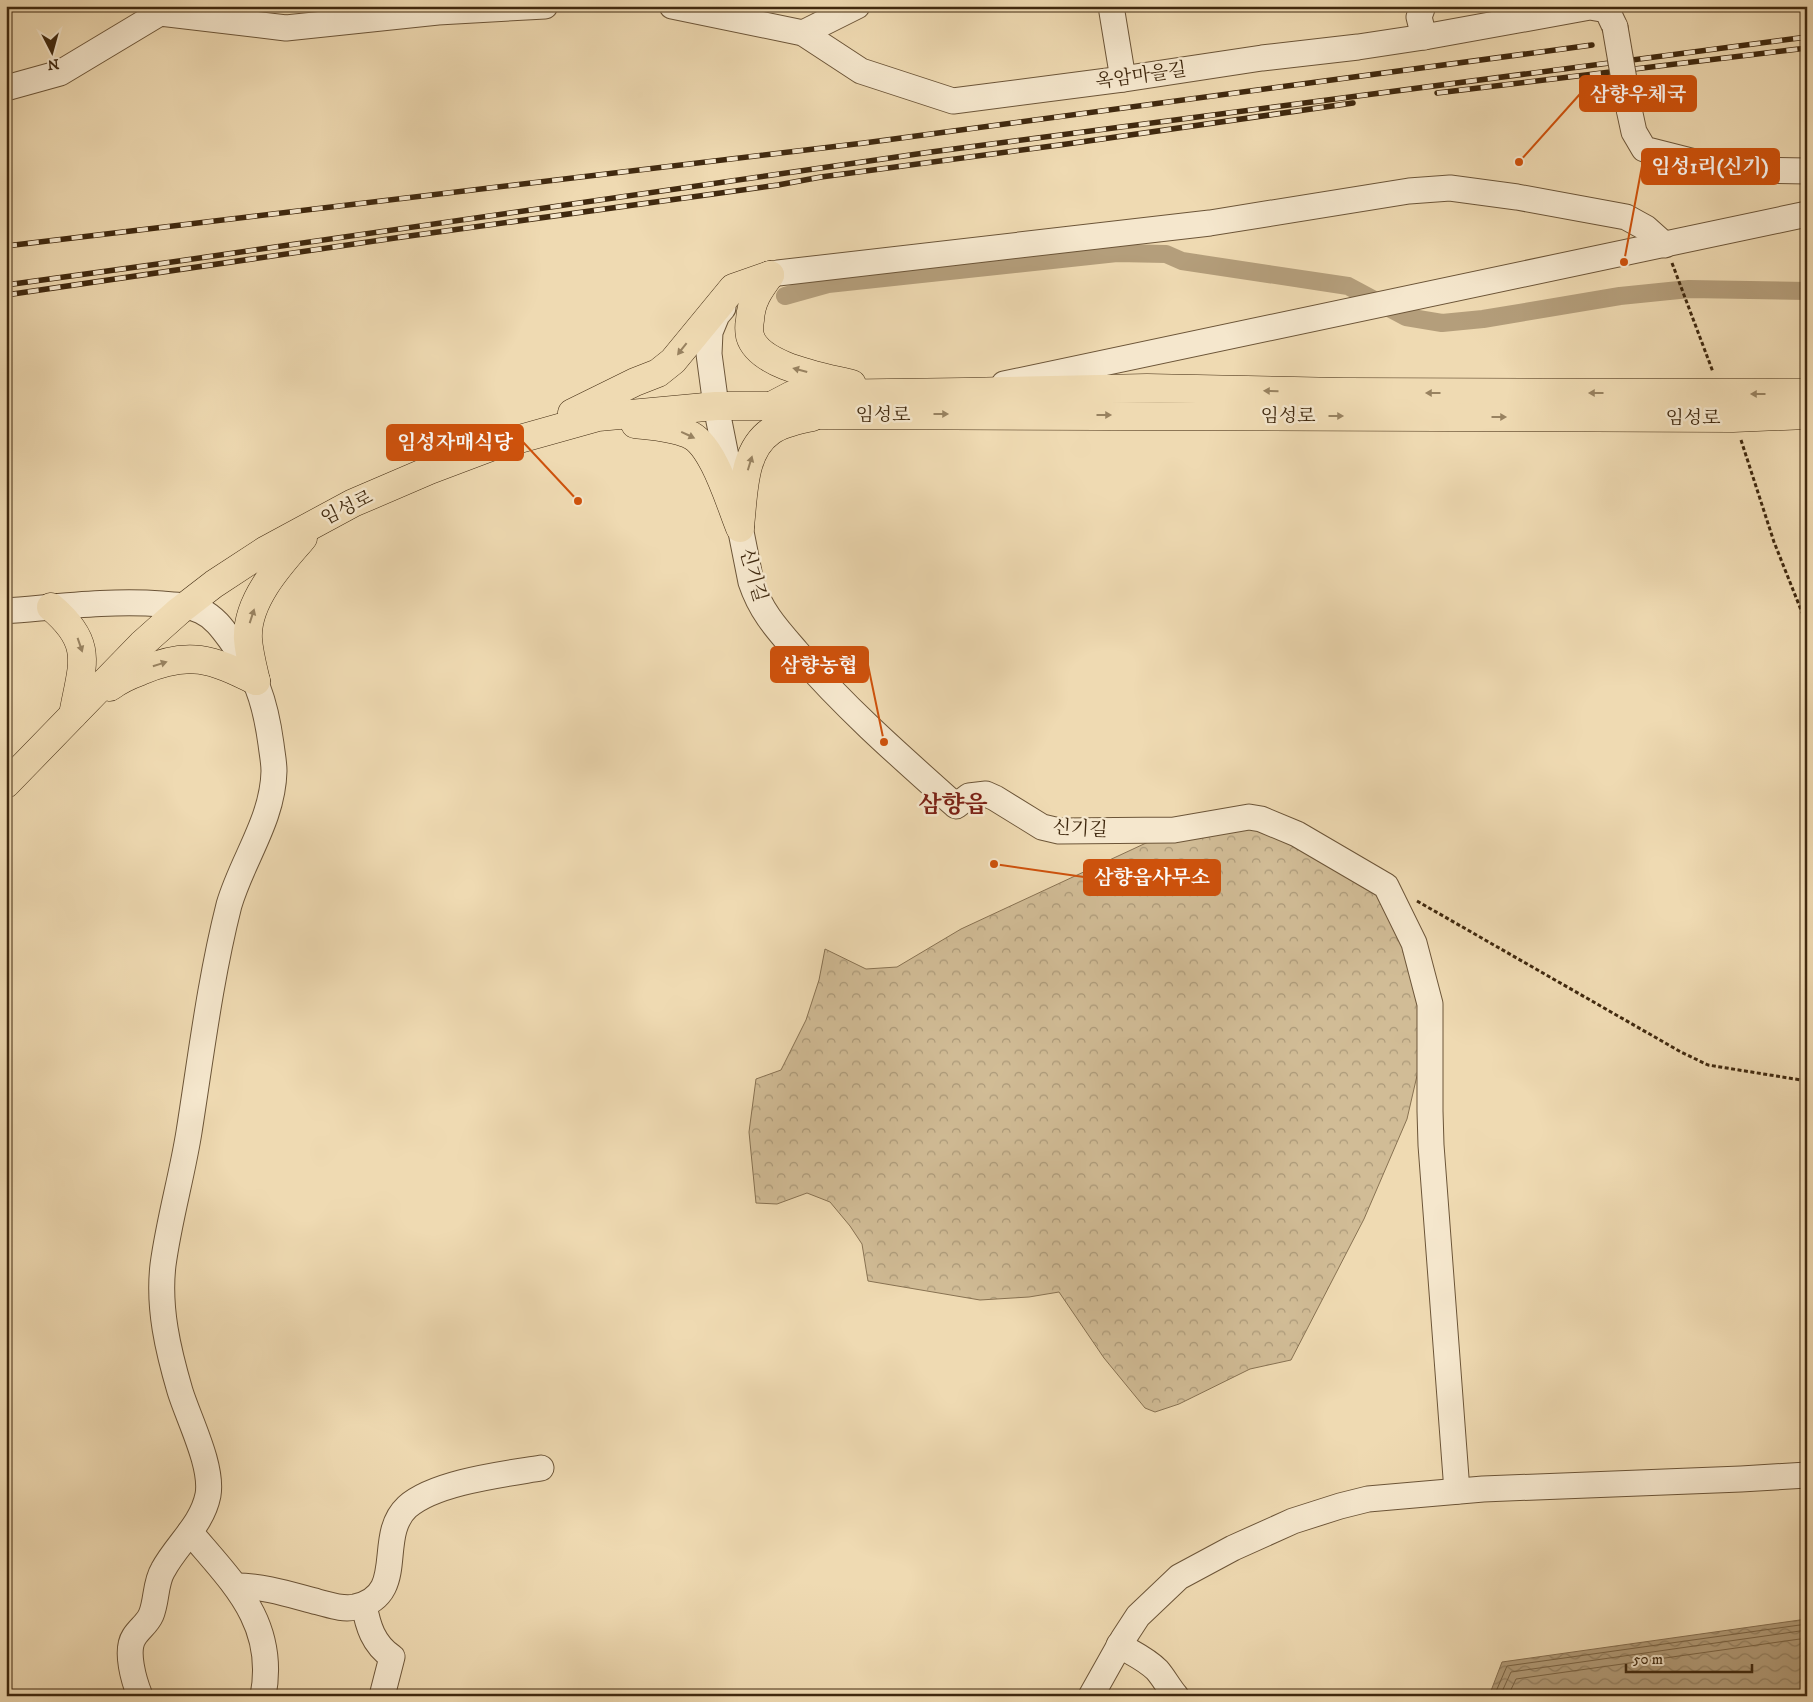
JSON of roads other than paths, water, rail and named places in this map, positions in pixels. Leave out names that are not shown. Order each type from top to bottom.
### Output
[{"type":"main road","points":[[770,275],[758,291],[751,306],[750,336],[756,346],[767,356],[784,366],[881,392]]},
{"type":"main road","points":[[520,439],[635,382],[658,373],[674,361],[733,288],[770,275]]},
{"type":"main road","name":"임성로","points":[[771,406],[792,395],[1147,388],[1344,392],[1728,406],[1807,415]]},
{"type":"main road","name":"임성로","points":[[6,784],[142,644],[186,605],[266,550],[353,503],[430,470],[491,447],[598,417],[716,406],[771,406],[795,414],[821,415],[1728,406],[1807,393]]},
{"type":"main road","points":[[740,528],[749,462],[758,442],[772,430],[821,415]]},
{"type":"main road","points":[[588,420],[659,426],[690,434],[703,446],[714,462],[740,528]]},
{"type":"main road","points":[[256,681],[248,639],[249,623],[258,598],[273,572],[315,524]]},
{"type":"main road","points":[[51,607],[67,620],[82,647],[83,658],[73,715]]},
{"type":"main road","points":[[73,715],[118,681],[172,660],[192,658],[209,661],[226,666],[256,681]]},
{"type":"street","points":[[6,88],[60,73],[160,13],[286,28],[438,12],[545,6]]},
{"type":"street","name":"옥암마을길","points":[[672,6],[803,33],[860,71],[953,101],[1123,79],[1262,58],[1358,47],[1590,7],[1606,10],[1615,27],[1634,132],[1644,149],[1715,167],[1807,171]]},
{"type":"street","points":[[803,33],[857,6]]},
{"type":"street","points":[[1111,6],[1123,79]]},
{"type":"street","points":[[1423,6],[1419,17],[1424,37]]},
{"type":"street","points":[[770,275],[1210,222],[1409,191],[1450,188],[1517,197],[1626,217],[1646,228],[1665,245]]},
{"type":"street","name":"임성로","points":[[964,392],[1807,214]]},
{"type":"street","name":"신기길","points":[[770,275],[730,301],[717,315],[710,332],[709,354],[716,406],[751,582],[757,600],[768,618],[841,701],[911,767],[956,806],[970,796],[986,794],[1042,828],[1059,831],[1174,830],[1249,817],[1261,819],[1297,834],[1386,886],[1414,943],[1430,1004],[1431,1137],[1457,1491]]},
{"type":"street","points":[[6,611],[117,602],[186,605],[204,612],[219,624],[256,681],[265,706],[274,768],[273,787],[264,822],[238,879],[228,908],[204,1028],[184,1162],[162,1276],[162,1307],[167,1340],[180,1391],[208,1474],[209,1489],[198,1521],[161,1572],[151,1616],[134,1637],[131,1647],[131,1661],[134,1681],[140,1696]]},
{"type":"street","points":[[236,1586],[254,1586],[347,1609],[364,1605],[378,1595],[388,1575],[391,1538],[398,1519],[408,1506],[418,1499],[469,1480],[541,1468]]},
{"type":"street","points":[[1091,1696],[1119,1645],[1138,1616],[1179,1577],[1233,1548],[1293,1521],[1340,1506],[1368,1499],[1457,1491],[1807,1475]]},
{"type":"street","points":[[190,1532],[236,1586],[252,1610],[260,1632],[266,1672],[263,1696]]},
{"type":"street","points":[[364,1605],[370,1630],[377,1643],[392,1658],[382,1696]]},
{"type":"street","points":[[1119,1645],[1148,1662],[1159,1672],[1168,1688],[1176,1696]]},
{"type":"water","points":[[1807,1619],[1807,1696],[1489,1696],[1502,1662]]},
{"type":"waterway","points":[[785,296],[828,284],[1117,253],[1166,254],[1182,261],[1348,286],[1406,317],[1442,323],[1483,319],[1620,296],[1689,289],[1807,291]]},
{"type":"railway","points":[[6,285],[931,152],[1807,37]]},
{"type":"railway","points":[[6,246],[864,143],[1592,45]]},
{"type":"railway","points":[[1437,93],[1807,48]]},
{"type":"railway","points":[[6,295],[395,238],[778,185],[821,177],[1353,103]]},
{"type":"place","name":"삼향우체국","points":[[1519,162]]},
{"type":"place","name":"임성1리(신기)","points":[[1624,262]]},
{"type":"place","name":"임성자매식당","points":[[578,501]]},
{"type":"place","name":"삼향농협","points":[[884,742]]},
{"type":"place","name":"삼향읍사무소","points":[[994,864]]},
{"type":"district","name":"삼향읍","points":[[953,805]]}]
